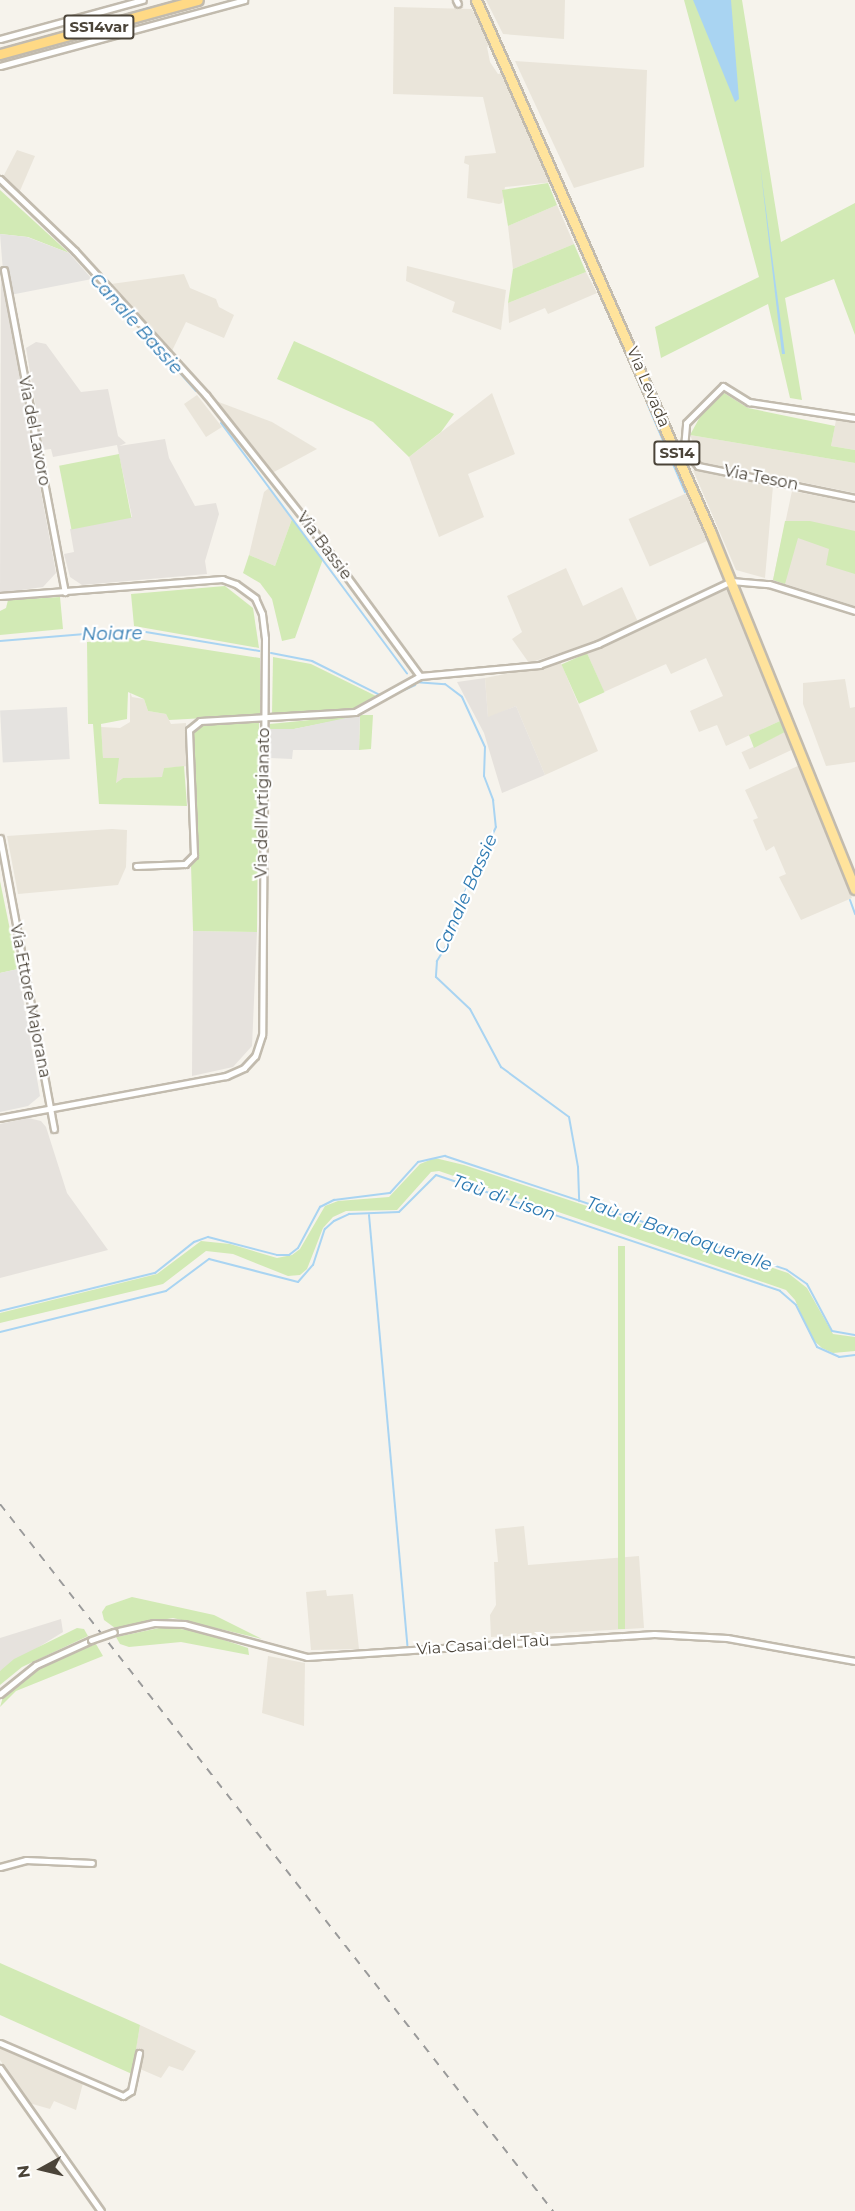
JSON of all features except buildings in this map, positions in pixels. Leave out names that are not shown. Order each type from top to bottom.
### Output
[{"type":"highway","name":"SS14var","points":[[0,54],[198,0]]},
{"type":"main road","name":"Via Levada","points":[[476,0],[680,449],[855,889]]},
{"type":"street","points":[[0,39],[143,0]]},
{"type":"street","points":[[0,66],[244,0]]},
{"type":"street","name":"Via Bassie","points":[[0,179],[75,251],[206,395],[309,525],[420,676]]},
{"type":"street","name":"Via del Lavoro","points":[[4,270],[65,592]]},
{"type":"street","points":[[680,449],[686,423],[723,386],[749,402],[855,418]]},
{"type":"street","name":"Via Teson","points":[[680,449],[698,466],[855,498]]},
{"type":"street","name":"Via dell'Artigianato","points":[[0,596],[215,579],[243,588],[260,606],[264,624],[265,720],[262,1035],[255,1056],[244,1068],[226,1076],[0,1118]]},
{"type":"street","points":[[136,866],[185,864],[194,855],[189,742],[193,724],[355,712],[420,676],[518,670],[560,658],[731,581],[769,584],[855,611]]},
{"type":"street","name":"Via Ettore Majorana","points":[[0,838],[54,1129]]},
{"type":"street","name":"Via Casai del Taù","points":[[0,1694],[36,1665],[91,1640],[154,1623],[184,1624],[279,1652],[307,1657],[654,1634],[727,1638],[855,1661]]},
{"type":"street","points":[[0,1867],[26,1860],[92,1863]]},
{"type":"street","points":[[0,2043],[123,2096],[131,2091],[139,2053]]},
{"type":"street","points":[[0,2068],[101,2211]]},
{"type":"shaded area","points":[[486,0],[565,0],[564,39],[503,34]]},
{"type":"shaded area","points":[[394,7],[472,9],[491,45],[487,47],[490,62],[498,74],[503,73],[518,111],[521,112],[554,182],[505,187],[502,203],[499,204],[467,198],[469,165],[464,163],[465,156],[496,153],[483,97],[393,94]]},
{"type":"shaded area","points":[[515,61],[647,70],[644,167],[574,188]]},
{"type":"shaded area","points":[[17,150],[35,156],[19,193],[3,177]]},
{"type":"shaded area","points":[[557,205],[574,244],[513,269],[508,226]]},
{"type":"shaded area","points":[[0,234],[27,237],[69,253],[92,279],[5,296]]},
{"type":"shaded area","points":[[407,266],[506,290],[501,330],[452,312],[455,302],[406,281]]},
{"type":"shaded area","points":[[586,272],[597,293],[548,314],[545,308],[509,323],[508,303]]},
{"type":"shaded area","points":[[184,274],[190,288],[216,299],[219,307],[234,315],[224,338],[186,322],[171,353],[111,284]]},
{"type":"shaded area","points":[[1,276],[56,573],[43,587],[0,593]]},
{"type":"shaded area","points":[[36,342],[46,344],[81,392],[108,389],[118,436],[126,443],[119,446],[165,439],[169,458],[195,506],[216,503],[219,514],[205,561],[207,574],[82,585],[70,577],[64,554],[74,552],[70,529],[132,517],[117,445],[53,457],[51,449],[43,450],[26,348]]},
{"type":"shaded area","points":[[492,393],[515,454],[468,474],[484,517],[439,537],[409,457]]},
{"type":"shaded area","points":[[197,395],[222,427],[206,437],[184,404]]},
{"type":"shaded area","points":[[216,401],[272,422],[317,449],[272,473]]},
{"type":"shaded area","points":[[836,420],[855,423],[855,450],[831,446]]},
{"type":"shaded area","points":[[690,435],[855,463],[855,493],[701,462]]},
{"type":"shaded area","points":[[693,470],[773,486],[765,578],[736,570]]},
{"type":"shaded area","points":[[269,488],[292,519],[275,566],[249,555],[264,492]]},
{"type":"shaded area","points":[[792,491],[855,503],[855,606],[773,580]]},
{"type":"shaded area","points":[[687,493],[708,541],[650,567],[629,519]]},
{"type":"shaded area","points":[[566,568],[583,606],[622,587],[638,622],[597,641],[529,663],[512,639],[522,632],[507,596]]},
{"type":"shaded area","points":[[727,589],[780,721],[726,746],[717,725],[699,732],[690,711],[723,696],[706,658],[671,674],[666,664],[604,692],[587,653]]},
{"type":"shaded area","points":[[561,663],[598,751],[545,775],[516,706],[488,718],[485,678]]},
{"type":"shaded area","points":[[485,678],[488,717],[516,706],[545,775],[502,793],[484,733],[457,682]]},
{"type":"shaded area","points":[[845,679],[850,708],[855,707],[855,762],[826,766],[803,704],[803,683]]},
{"type":"shaded area","points":[[130,692],[132,697],[144,699],[148,711],[166,714],[171,724],[186,723],[189,766],[164,768],[163,777],[123,778],[115,784],[118,758],[103,758],[101,727],[120,728],[130,722]]},
{"type":"shaded area","points":[[67,707],[70,759],[3,762],[0,711]]},
{"type":"shaded area","points":[[360,715],[359,750],[293,750],[292,759],[270,758],[270,729],[294,729]]},
{"type":"shaded area","points":[[785,732],[793,749],[750,770],[741,752]]},
{"type":"shaded area","points":[[800,765],[852,898],[801,920],[779,877],[786,874],[774,846],[766,851],[753,820],[758,818],[745,790]]},
{"type":"shaded area","points":[[127,830],[126,867],[118,885],[18,894],[7,836]]},
{"type":"shaded area","points":[[193,931],[257,932],[252,1046],[233,1067],[192,1076]]},
{"type":"shaded area","points":[[18,969],[40,1096],[28,1106],[0,1112],[0,973]]},
{"type":"shaded area","points":[[28,1118],[41,1121],[46,1127],[67,1193],[108,1250],[0,1278],[0,1124]]},
{"type":"shaded area","points":[[524,1526],[528,1565],[639,1556],[644,1628],[491,1637],[490,1615],[496,1605],[494,1562],[498,1562],[495,1529]]},
{"type":"shaded area","points":[[326,1590],[327,1596],[353,1594],[359,1649],[311,1650],[306,1592]]},
{"type":"shaded area","points":[[61,1619],[63,1632],[0,1671],[0,1638]]},
{"type":"shaded area","points":[[268,1656],[305,1663],[304,1726],[262,1713]]},
{"type":"shaded area","points":[[140,2025],[196,2051],[183,2071],[169,2066],[161,2078],[133,2066]]},
{"type":"shaded area","points":[[0,2046],[83,2083],[76,2110],[54,2101],[50,2109],[29,2103],[0,2060]]},
{"type":"green space","points":[[684,0],[742,0],[781,242],[855,203],[855,335],[834,279],[785,298],[802,400],[790,398],[768,304],[661,358],[655,327],[759,277]]},
{"type":"green space","points":[[548,183],[557,205],[508,226],[502,190]]},
{"type":"green space","points":[[0,190],[69,253],[28,237],[0,234]]},
{"type":"green space","points":[[574,244],[586,272],[508,303],[513,269]]},
{"type":"green space","points":[[294,341],[454,414],[441,432],[409,457],[373,422],[277,379]]},
{"type":"green space","points":[[724,393],[748,408],[835,426],[831,446],[855,450],[855,463],[690,435],[701,415]]},
{"type":"green space","points":[[119,454],[131,518],[72,529],[59,466]]},
{"type":"green space","points":[[292,519],[323,559],[295,638],[282,641],[272,599],[260,583],[243,573],[249,555],[275,566]]},
{"type":"green space","points":[[785,521],[810,521],[855,531],[855,574],[826,565],[829,549],[798,538],[785,584],[773,580]]},
{"type":"green space","points":[[225,586],[253,608],[259,648],[134,626],[131,594]]},
{"type":"green space","points":[[60,597],[63,629],[0,635],[0,611],[6,608],[8,600]]},
{"type":"green space","points":[[131,638],[260,658],[260,715],[169,720],[166,714],[148,711],[144,699],[128,692],[127,719],[101,724],[103,758],[119,758],[116,783],[123,778],[162,777],[164,768],[184,766],[187,806],[99,804],[93,724],[88,724],[87,642]]},
{"type":"green space","points":[[587,653],[604,692],[579,704],[561,664]]},
{"type":"green space","points":[[273,657],[311,664],[376,696],[352,710],[272,714]]},
{"type":"green space","points":[[360,715],[373,715],[371,749],[359,750],[360,716],[294,729],[270,729],[270,724]]},
{"type":"green space","points":[[259,720],[257,932],[193,931],[191,865],[195,858],[191,732],[200,724]]},
{"type":"green space","points":[[780,721],[785,732],[754,748],[749,735]]},
{"type":"green space","points":[[0,881],[18,969],[0,973]]},
{"type":"green space","points":[[435,1158],[464,1165],[788,1273],[807,1288],[833,1334],[855,1337],[855,1351],[833,1353],[822,1348],[812,1339],[795,1300],[786,1290],[439,1171],[431,1172],[397,1210],[346,1211],[333,1217],[323,1228],[307,1269],[300,1275],[288,1276],[233,1254],[206,1251],[163,1284],[0,1323],[0,1313],[157,1274],[201,1241],[230,1244],[277,1258],[292,1255],[300,1249],[325,1206],[338,1201],[389,1197],[420,1164]]},
{"type":"green space","points":[[618,1246],[625,1246],[625,1629],[618,1629]]},
{"type":"green space","points":[[132,1597],[214,1615],[262,1639],[173,1618],[115,1628],[104,1620],[102,1612],[106,1606]]},
{"type":"green space","points":[[164,1627],[197,1631],[248,1648],[249,1655],[181,1642],[129,1647],[120,1644],[116,1637]]},
{"type":"green space","points":[[77,1628],[84,1629],[88,1636],[22,1667],[0,1685],[0,1671],[14,1659]]},
{"type":"green space","points":[[96,1644],[103,1656],[16,1691],[0,1707],[3,1697],[46,1664]]},
{"type":"green space","points":[[0,1963],[140,2025],[132,2074],[0,2015]]},
{"type":"water","points":[[693,0],[731,0],[739,99],[735,102]]},
{"type":"water","points":[[760,164],[785,354],[782,354]]},
{"type":"waterway","name":"Canale Bassie","points":[[0,185],[32,213]]},
{"type":"waterway","name":"Canale Bassie","points":[[77,257],[196,391]]},
{"type":"waterway","points":[[590,269],[643,393]]},
{"type":"waterway","points":[[647,403],[685,492]]},
{"type":"waterway","name":"Canale Bassie","points":[[221,423],[407,673]]},
{"type":"waterway","name":"Noiare","points":[[0,641],[134,630],[259,651]]},
{"type":"waterway","name":"Noiare","points":[[271,653],[312,661],[378,694]]},
{"type":"waterway","name":"Canale Bassie","points":[[414,682],[445,684],[462,697],[485,747],[484,776],[493,800],[496,827],[460,902],[450,940],[437,961],[436,977],[470,1009],[501,1067],[569,1117],[578,1167],[579,1201]]},
{"type":"waterway","name":"Noiare","points":[[386,698],[415,685]]},
{"type":"waterway","points":[[850,900],[855,914]]},
{"type":"waterway","name":"Taù di Bandoquerelle","points":[[0,1311],[155,1273],[194,1242],[208,1237],[277,1255],[289,1255],[298,1248],[320,1207],[334,1200],[390,1193],[418,1162],[445,1156],[787,1270],[807,1284],[832,1331],[855,1335]]},
{"type":"waterway","name":"Taù di Lison","points":[[0,1332],[166,1291],[209,1259],[298,1282],[313,1265],[325,1229],[334,1221],[349,1214],[399,1212],[436,1175],[780,1291],[796,1305],[817,1347],[839,1357],[855,1355]]},
{"type":"waterway","points":[[369,1215],[407,1645]]},
{"type":"railway","points":[[0,1504],[553,2211]]}]
